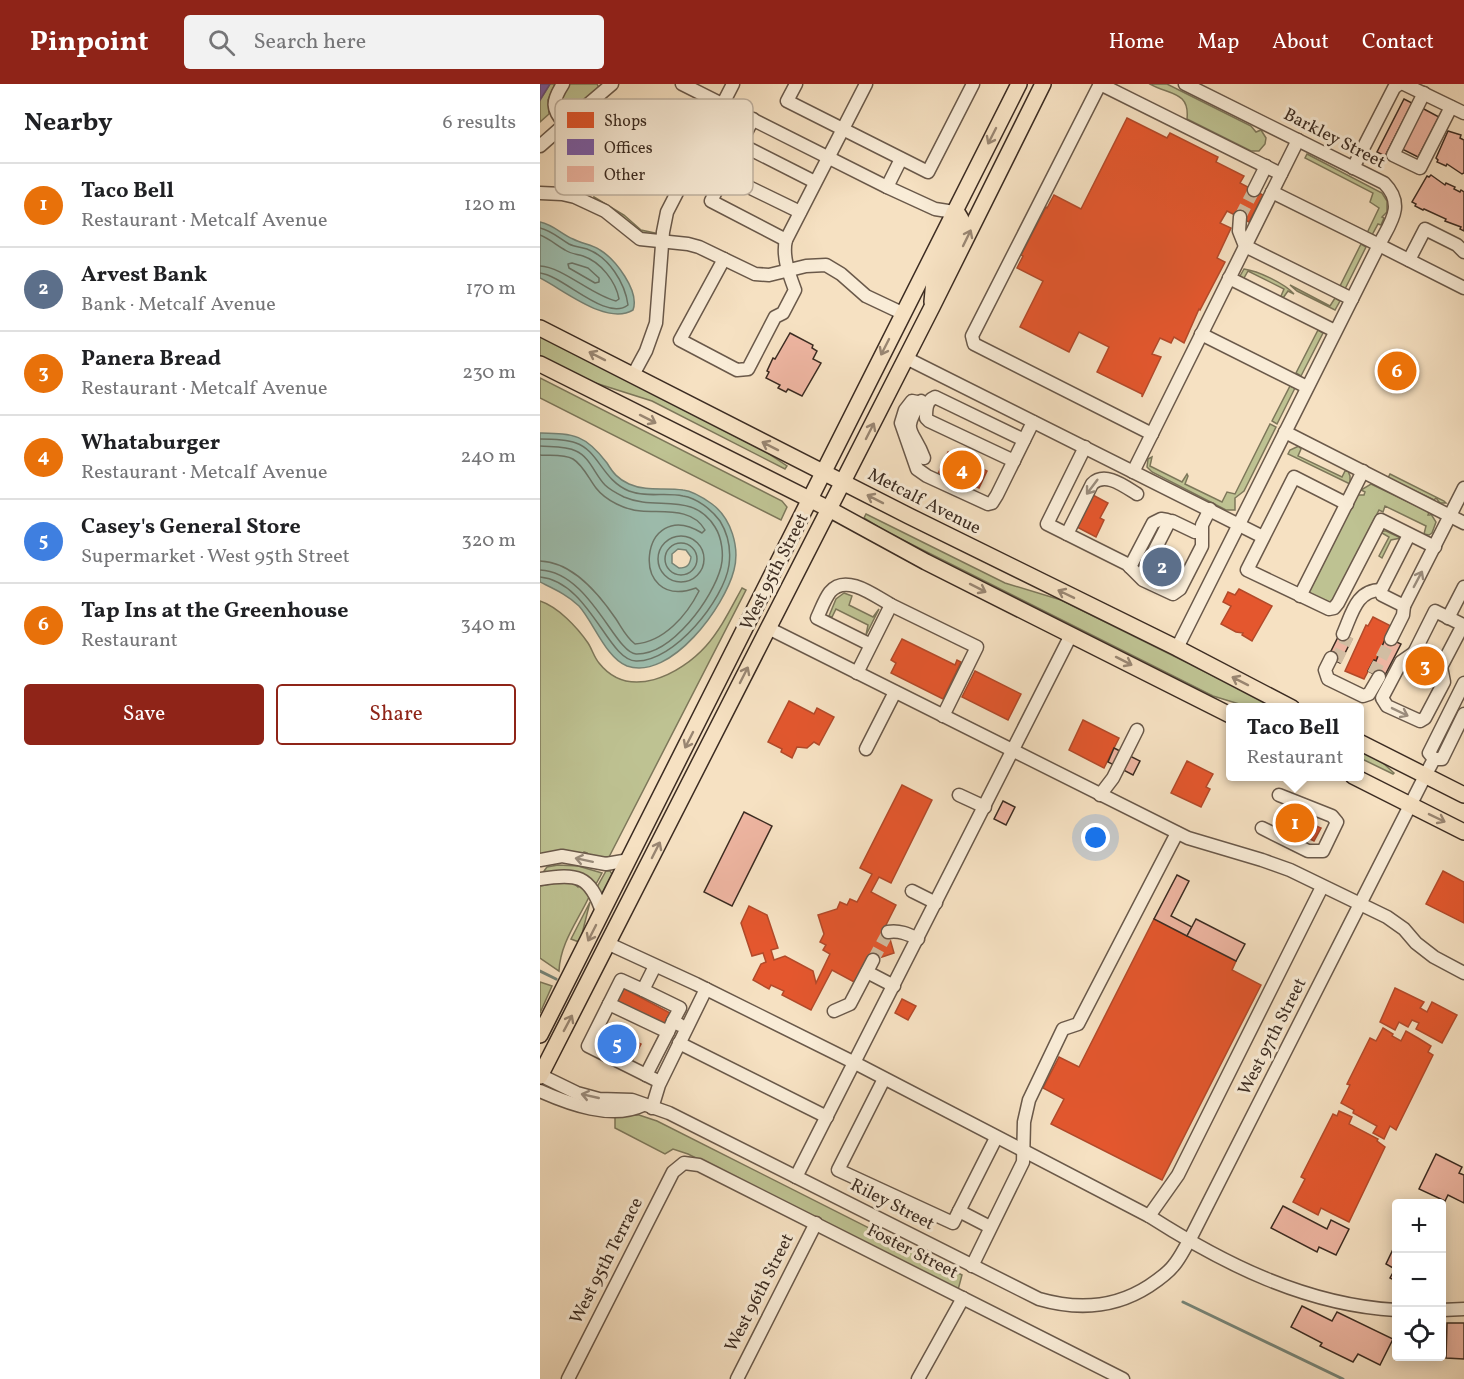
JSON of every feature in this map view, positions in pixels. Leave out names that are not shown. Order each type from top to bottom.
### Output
[{"type":"main road","name":"West 95th Street","points":[[540,1035],[1019,84]]},
{"type":"main road","name":"West 95th Street","points":[[540,1076],[932,308],[1043,84]]},
{"type":"main road","points":[[932,308],[934,279],[961,219],[954,212]]},
{"type":"main road","name":"Metcalf Avenue","points":[[540,328],[842,483],[1177,648],[1282,703]]},
{"type":"main road","points":[[540,364],[829,509],[926,562],[1226,713]]},
{"type":"main road","points":[[1364,745],[1464,795]]},
{"type":"main road","points":[[1361,781],[1464,832]]},
{"type":"street","points":[[556,99],[563,84]]},
{"type":"street","points":[[594,99],[612,84]]},
{"type":"street","points":[[682,84],[713,99]]},
{"type":"street","points":[[726,99],[733,84]]},
{"type":"street","points":[[796,84],[787,101],[928,171],[973,84]]},
{"type":"street","points":[[724,259],[680,340],[736,370],[748,369],[775,318],[783,313],[795,290],[784,247],[786,240],[866,84]]},
{"type":"street","points":[[1152,434],[974,344],[972,336],[1100,84],[1281,174]]},
{"type":"street","name":"Barkley Street","points":[[1185,84],[1383,183],[1395,199],[1393,217],[1379,245]]},
{"type":"street","points":[[1353,168],[1394,88],[1399,84]]},
{"type":"street","points":[[1404,84],[1464,113]]},
{"type":"street","points":[[1424,93],[1393,155],[1420,168],[1451,107]]},
{"type":"street","points":[[753,119],[887,187],[935,209],[954,212]]},
{"type":"street","points":[[540,146],[555,133]]},
{"type":"street","points":[[1133,471],[1298,140]]},
{"type":"street","points":[[753,151],[815,182]]},
{"type":"street","points":[[887,187],[901,159]]},
{"type":"street","points":[[1254,190],[1266,166]]},
{"type":"street","points":[[753,189],[800,212]]},
{"type":"street","points":[[1272,192],[1464,288]]},
{"type":"street","points":[[540,193],[555,194]]},
{"type":"street","points":[[566,195],[583,200],[605,212],[640,239],[699,247],[761,276],[806,266],[826,265],[841,274],[866,296],[902,313]]},
{"type":"street","points":[[633,375],[646,351],[656,323],[662,242],[668,212],[677,195]]},
{"type":"street","points":[[714,195],[711,201],[786,240]]},
{"type":"street","points":[[1240,218],[1239,231],[1245,246],[1352,299]]},
{"type":"street","points":[[1409,261],[1425,229],[1462,246]]},
{"type":"street","points":[[1177,648],[1379,245]]},
{"type":"street","points":[[1229,278],[1335,331]]},
{"type":"street","points":[[1201,334],[1307,387]]},
{"type":"street","points":[[906,358],[1263,537]]},
{"type":"street","points":[[968,413],[978,394]]},
{"type":"street","points":[[1024,440],[935,397],[924,403],[912,401],[902,417],[902,429],[917,469],[925,466],[988,504],[992,503],[997,495],[1033,422]]},
{"type":"street","points":[[924,403],[926,418],[929,421],[1014,461]]},
{"type":"street","points":[[1285,432],[1464,523]]},
{"type":"street","points":[[1085,447],[1047,524],[1135,572],[1168,593],[1177,593],[1202,546],[1201,532],[1210,509]]},
{"type":"street","points":[[1300,596],[1363,471]]},
{"type":"street","points":[[1347,504],[1294,477],[1247,570],[1323,608],[1334,608],[1381,520],[1435,547]]},
{"type":"street","points":[[1067,534],[1095,480],[1109,479],[1137,494]]},
{"type":"street","points":[[1394,641],[1404,606],[1464,488]]},
{"type":"street","points":[[1135,572],[1153,523],[1161,519],[1169,520],[1195,532],[1201,532]]},
{"type":"street","points":[[1345,635],[1366,600],[1381,590],[1410,535]]},
{"type":"street","points":[[871,645],[816,618],[833,589],[843,584],[854,586],[977,647],[943,716]]},
{"type":"street","points":[[1449,618],[1464,587]]},
{"type":"street","points":[[1381,590],[1382,595],[1404,606]]},
{"type":"street","points":[[856,673],[891,605]]},
{"type":"street","points":[[1435,611],[1449,618],[1462,625],[1441,668],[1444,682],[1425,718],[1420,722],[1387,706],[1382,698],[1401,662],[1414,653],[1435,611]]},
{"type":"street","points":[[768,628],[1177,833],[1202,844],[1290,870],[1387,917],[1404,929],[1416,943],[1434,957],[1462,968]]},
{"type":"street","points":[[796,1177],[1071,635]]},
{"type":"street","points":[[1414,653],[1441,668]]},
{"type":"street","points":[[1333,659],[1333,675],[1359,687],[1366,685],[1376,675]]},
{"type":"street","points":[[1464,683],[1429,753],[1434,759],[1442,759],[1464,714]]},
{"type":"street","points":[[866,749],[895,692]]},
{"type":"street","points":[[1100,795],[1113,778],[1137,730]]},
{"type":"street","name":"West 97th Street","points":[[1131,1296],[1167,1272],[1189,1241],[1434,759]]},
{"type":"street","points":[[959,795],[985,807]]},
{"type":"street","points":[[1262,828],[1308,851],[1323,851],[1331,836],[1337,822],[1332,816],[1279,795]]},
{"type":"street","points":[[972,1266],[1023,1162],[1024,1122],[1029,1100],[1046,1062],[1063,1029],[1078,1024],[1177,833]]},
{"type":"street","points":[[540,860],[562,856],[606,864],[629,860]]},
{"type":"street","points":[[540,879],[558,876],[577,877],[589,884],[597,896],[602,912]]},
{"type":"street","points":[[1149,1216],[1179,1175],[1322,887]]},
{"type":"street","points":[[912,891],[936,903]]},
{"type":"street","points":[[888,932],[894,930],[918,939]]},
{"type":"street","points":[[609,944],[855,1063],[1149,1216],[1189,1241],[1267,1279],[1307,1294],[1346,1303],[1392,1309]]},
{"type":"street","points":[[834,1011],[850,1004],[873,960]]},
{"type":"street","points":[[642,990],[654,966]]},
{"type":"street","points":[[867,972],[894,986]]},
{"type":"street","points":[[646,1075],[680,1008],[621,980],[588,1046],[646,1075],[660,1082]]},
{"type":"street","points":[[648,1107],[706,989]]},
{"type":"street","points":[[609,1004],[671,1027],[687,1028]]},
{"type":"street","points":[[679,1043],[827,1117]]},
{"type":"street","name":"Riley Street","points":[[540,1076],[577,1093],[599,1099],[632,1100],[688,1122],[1021,1291],[1058,1304],[1087,1306],[1110,1303],[1131,1296]]},
{"type":"street","points":[[884,1079],[838,1170],[953,1223],[996,1138]]},
{"type":"street","name":"Riley Street","points":[[540,1091],[593,1109],[634,1110],[648,1107]]},
{"type":"street","name":"Foster Street","points":[[684,1163],[699,1165],[1122,1379]]},
{"type":"street","name":"West 95th Terrace","points":[[568,1379],[673,1172],[684,1163]]},
{"type":"street","points":[[959,1211],[990,1227]]},
{"type":"street","name":"West 96th Street","points":[[737,1379],[816,1223]]},
{"type":"street","points":[[918,1379],[963,1298]]},
{"type":"street","points":[[1446,1310],[1464,1309]]},
{"type":"green space","points":[[550,84],[555,84],[548,100],[549,114],[540,122],[540,100]]},
{"type":"green space","points":[[569,84],[597,84],[599,88],[586,99],[562,99]]},
{"type":"green space","points":[[1150,84],[1167,84],[1251,126],[1256,132],[1261,130],[1266,138],[1265,144],[1259,151],[1251,151],[1187,119],[1187,110],[1182,99]]},
{"type":"green space","points":[[1307,154],[1382,193],[1387,201],[1387,212],[1382,217],[1384,218],[1381,225],[1378,224],[1372,235],[1367,233],[1379,208],[1370,202],[1373,193],[1305,158]]},
{"type":"green space","points":[[594,197],[624,215],[641,230],[655,233],[650,235],[641,232]]},
{"type":"green space","points":[[1361,244],[1366,247],[1345,289],[1340,286]]},
{"type":"green space","points":[[1244,269],[1270,278],[1294,294],[1288,291],[1283,298],[1281,296],[1284,289],[1248,271],[1242,278],[1240,276]]},
{"type":"green space","points":[[1290,285],[1330,306],[1335,298],[1340,301],[1335,310],[1297,291]]},
{"type":"green space","points":[[1318,330],[1323,333],[1301,376],[1296,373]]},
{"type":"green space","points":[[540,336],[766,452],[787,466],[785,469],[652,401],[589,381],[540,356]]},
{"type":"green space","points":[[540,378],[782,501],[787,507],[781,520],[540,398]]},
{"type":"green space","points":[[1290,386],[1295,388],[1277,424],[1272,421]]},
{"type":"green space","points":[[1270,424],[1276,427],[1244,491],[1235,498],[1235,510],[1226,510],[1152,472],[1147,467],[1148,459],[1152,457],[1150,466],[1182,482],[1187,474],[1185,484],[1222,502],[1227,492],[1235,494]]},
{"type":"green space","points":[[1299,446],[1301,449],[1298,456],[1342,477],[1345,471],[1348,471],[1350,484],[1288,454],[1290,450]]},
{"type":"green space","points":[[1390,474],[1446,503],[1440,503],[1436,498],[1434,500],[1388,478]]},
{"type":"green space","points":[[1371,484],[1429,512],[1428,515],[1431,514],[1436,522],[1432,533],[1424,534],[1426,526],[1385,506],[1383,512],[1379,510],[1334,599],[1330,603],[1308,593],[1357,495],[1364,495],[1365,492],[1361,490]]},
{"type":"green space","points":[[866,514],[1005,583],[1061,600],[1268,703],[1236,703],[1213,696],[885,531],[864,518]]},
{"type":"green space","points":[[1382,531],[1401,538],[1391,540],[1382,558],[1379,556],[1389,537]]},
{"type":"green space","points":[[742,588],[746,590],[608,859],[586,855],[587,853],[584,852],[583,854],[540,855],[540,601],[554,608],[573,624],[588,643],[599,663],[611,674],[625,680],[639,682],[654,680],[669,674],[695,657],[716,633]]},
{"type":"green space","points":[[844,593],[852,596],[849,605],[873,617],[879,609],[866,635],[868,625],[836,609],[832,617],[829,616],[836,599]]},
{"type":"green space","points":[[1364,753],[1383,763],[1393,774],[1364,760]]},
{"type":"green space","points":[[578,866],[602,873],[594,885],[544,871],[547,867]]},
{"type":"green space","points":[[606,871],[612,874],[601,895],[596,889]]},
{"type":"green space","points":[[561,882],[573,883],[578,887],[579,885],[586,890],[589,897],[566,942],[559,971],[540,958],[540,886]]},
{"type":"green space","points":[[590,902],[579,942],[571,939]]},
{"type":"green space","points":[[540,982],[552,986],[540,1013]]},
{"type":"green space","points":[[615,1115],[639,1115],[657,1121],[962,1275],[958,1290],[688,1154],[673,1149],[665,1154],[615,1128]]},
{"type":"water","points":[[540,222],[606,254],[630,285],[634,302],[633,310],[623,314],[598,310],[540,278]]},
{"type":"water","points":[[540,433],[570,435],[585,441],[599,453],[616,475],[629,484],[642,488],[683,490],[702,498],[719,510],[729,525],[735,543],[736,561],[729,585],[708,620],[678,652],[661,662],[644,668],[627,666],[620,662],[607,648],[579,606],[566,595],[540,582]],"holes":[[[678,549],[686,550],[691,557],[690,562],[686,567],[679,568],[672,563],[672,554]]]},
{"type":"building: Shops","points":[[1127,118],[1167,138],[1170,133],[1218,157],[1216,162],[1244,176],[1240,183],[1263,195],[1249,222],[1227,211],[1220,223],[1231,228],[1217,258],[1225,262],[1199,309],[1184,343],[1174,337],[1171,343],[1160,338],[1152,354],[1161,357],[1142,397],[1142,394],[1097,372],[1109,347],[1079,332],[1069,352],[1020,327],[1043,281],[1017,268],[1023,256],[1021,255],[1054,195],[1081,209]]},
{"type":"building: Shops","points":[[948,452],[971,464],[973,460],[979,463],[977,466],[987,471],[979,488],[970,484],[968,489],[957,483],[959,479],[949,474],[946,478],[938,474]]},
{"type":"building: Shops","points":[[1091,494],[1108,503],[1100,518],[1104,520],[1096,537],[1073,525]]},
{"type":"building: Shops","points":[[1159,558],[1171,564],[1163,581],[1150,574]]},
{"type":"building: Shops","points":[[1239,589],[1272,606],[1252,641],[1242,635],[1243,633],[1221,624],[1231,606],[1223,602],[1228,592],[1235,595]]},
{"type":"building: Shops","points":[[1373,617],[1391,626],[1376,661],[1374,660],[1364,679],[1345,671],[1366,625],[1368,626]]},
{"type":"building: Shops","points":[[902,639],[955,665],[957,660],[961,662],[943,699],[891,673],[896,663],[891,660]]},
{"type":"building: Shops","points":[[975,671],[1021,694],[1008,720],[962,697]]},
{"type":"building: Shops","points":[[789,701],[814,714],[817,708],[834,717],[819,745],[814,742],[807,748],[797,747],[792,758],[781,752],[782,749],[768,742]]},
{"type":"building: Shops","points":[[1083,720],[1119,738],[1104,768],[1069,750]]},
{"type":"building: Shops","points":[[1187,761],[1213,774],[1206,787],[1210,789],[1201,807],[1171,793]]},
{"type":"building: Shops","points":[[902,785],[932,800],[891,883],[879,877],[871,892],[896,905],[886,925],[894,953],[867,962],[856,983],[832,970],[811,1010],[782,995],[784,991],[771,985],[769,989],[753,980],[761,964],[766,962],[763,953],[752,956],[741,923],[749,906],[767,915],[778,948],[771,950],[774,960],[785,956],[813,971],[816,983],[830,954],[823,950],[826,945],[820,942],[824,934],[818,915],[837,909],[840,902],[847,905],[850,899],[857,902],[872,874],[860,868]]},
{"type":"building: Shops","points":[[1287,808],[1306,815],[1303,820],[1321,828],[1314,841],[1298,833],[1296,836],[1278,826]]},
{"type":"building: Shops","points":[[1443,871],[1464,882],[1464,923],[1426,904]]},
{"type":"building: Shops","points":[[1154,919],[1236,961],[1232,970],[1261,985],[1162,1180],[1051,1124],[1064,1099],[1043,1088],[1059,1057],[1079,1067]]},
{"type":"building: Shops","points":[[621,987],[674,1015],[668,1028],[614,1000]]},
{"type":"building: Shops","points":[[1395,988],[1424,1002],[1420,1008],[1427,1012],[1432,1002],[1457,1015],[1442,1043],[1416,1029],[1419,1023],[1412,1020],[1408,1027],[1399,1022],[1395,1030],[1380,1022]]},
{"type":"building: Shops","points":[[902,999],[916,1006],[908,1020],[895,1013]]},
{"type":"building: Shops","points":[[603,1025],[641,1044],[631,1063],[594,1044]]},
{"type":"building: Shops","points":[[1383,1028],[1401,1041],[1406,1031],[1431,1046],[1428,1052],[1433,1055],[1396,1130],[1390,1126],[1384,1139],[1373,1133],[1377,1126],[1353,1113],[1354,1110],[1341,1103],[1350,1085],[1347,1084],[1370,1038],[1376,1041]]},
{"type":"building: Shops","points":[[1339,1111],[1352,1117],[1349,1124],[1378,1139],[1377,1141],[1385,1147],[1349,1222],[1321,1208],[1318,1215],[1293,1202],[1305,1179],[1301,1177],[1333,1114],[1337,1116]]},
{"type":"building: Offices","points":[[540,84],[550,84],[540,100]]},
{"type":"building: Other","points":[[1404,99],[1412,103],[1385,156],[1377,152]]},
{"type":"building: Other","points":[[1422,108],[1439,117],[1418,157],[1402,149]]},
{"type":"building: Other","points":[[1448,131],[1461,135],[1460,138],[1464,140],[1464,173],[1462,174],[1447,164],[1446,166],[1437,162],[1436,158]]},
{"type":"building: Other","points":[[1431,175],[1445,185],[1446,183],[1464,192],[1464,231],[1460,229],[1461,227],[1445,221],[1446,219],[1415,206],[1416,204],[1412,202],[1427,176]]},
{"type":"building: Other","points":[[790,333],[813,345],[812,348],[817,351],[813,359],[821,363],[802,396],[788,389],[786,392],[778,388],[780,385],[766,378],[773,358],[775,359]]},
{"type":"building: Other","points":[[1340,633],[1352,639],[1340,663],[1328,657]]},
{"type":"building: Other","points":[[1386,637],[1401,644],[1383,679],[1368,671],[1374,660],[1376,661]]},
{"type":"building: Other","points":[[1114,748],[1140,761],[1133,775],[1108,762]]},
{"type":"building: Other","points":[[1003,801],[1015,807],[1006,825],[994,819]]},
{"type":"building: Other","points":[[744,812],[772,826],[732,906],[704,892]]},
{"type":"building: Other","points":[[1177,875],[1189,881],[1171,916],[1192,927],[1187,936],[1154,919]]},
{"type":"building: Other","points":[[1196,919],[1245,944],[1236,961],[1187,936]]},
{"type":"building: Other","points":[[1436,1154],[1462,1167],[1459,1173],[1464,1175],[1464,1203],[1448,1195],[1446,1199],[1441,1199],[1419,1189]]},
{"type":"building: Other","points":[[1283,1206],[1327,1229],[1331,1220],[1349,1229],[1336,1255],[1319,1247],[1317,1252],[1271,1228]]},
{"type":"building: Other","points":[[1392,1251],[1392,1267],[1386,1264]]},
{"type":"building: Other","points":[[1302,1306],[1332,1321],[1337,1312],[1392,1339],[1392,1341],[1380,1365],[1358,1354],[1353,1362],[1320,1346],[1322,1343],[1291,1327]]},
{"type":"building: Other","points":[[1447,1323],[1464,1323],[1464,1359],[1446,1358]]},
{"type":"waterway","points":[[540,971],[556,979]]},
{"type":"waterway","points":[[1183,1302],[1343,1379]]},
{"type":"tunnel","points":[[1240,217],[1254,190]]},
{"type":"tunnel","points":[[1336,661],[1348,636]]},
{"type":"tunnel","points":[[1373,674],[1391,639]]},
{"type":"tunnel","points":[[873,960],[888,932]]},
{"type":"place","name":"Tap Ins at the Greenhouse","points":[[1397,371]]},
{"type":"place","name":"Whataburger","points":[[962,470]]},
{"type":"place","name":"Arvest Bank","points":[[1162,567]]},
{"type":"place","name":"Panera Bread","points":[[1425,666]]},
{"type":"place","name":"Taco Bell","points":[[1295,823]]},
{"type":"place","name":"Casey's General Store","points":[[617,1044]]}]
